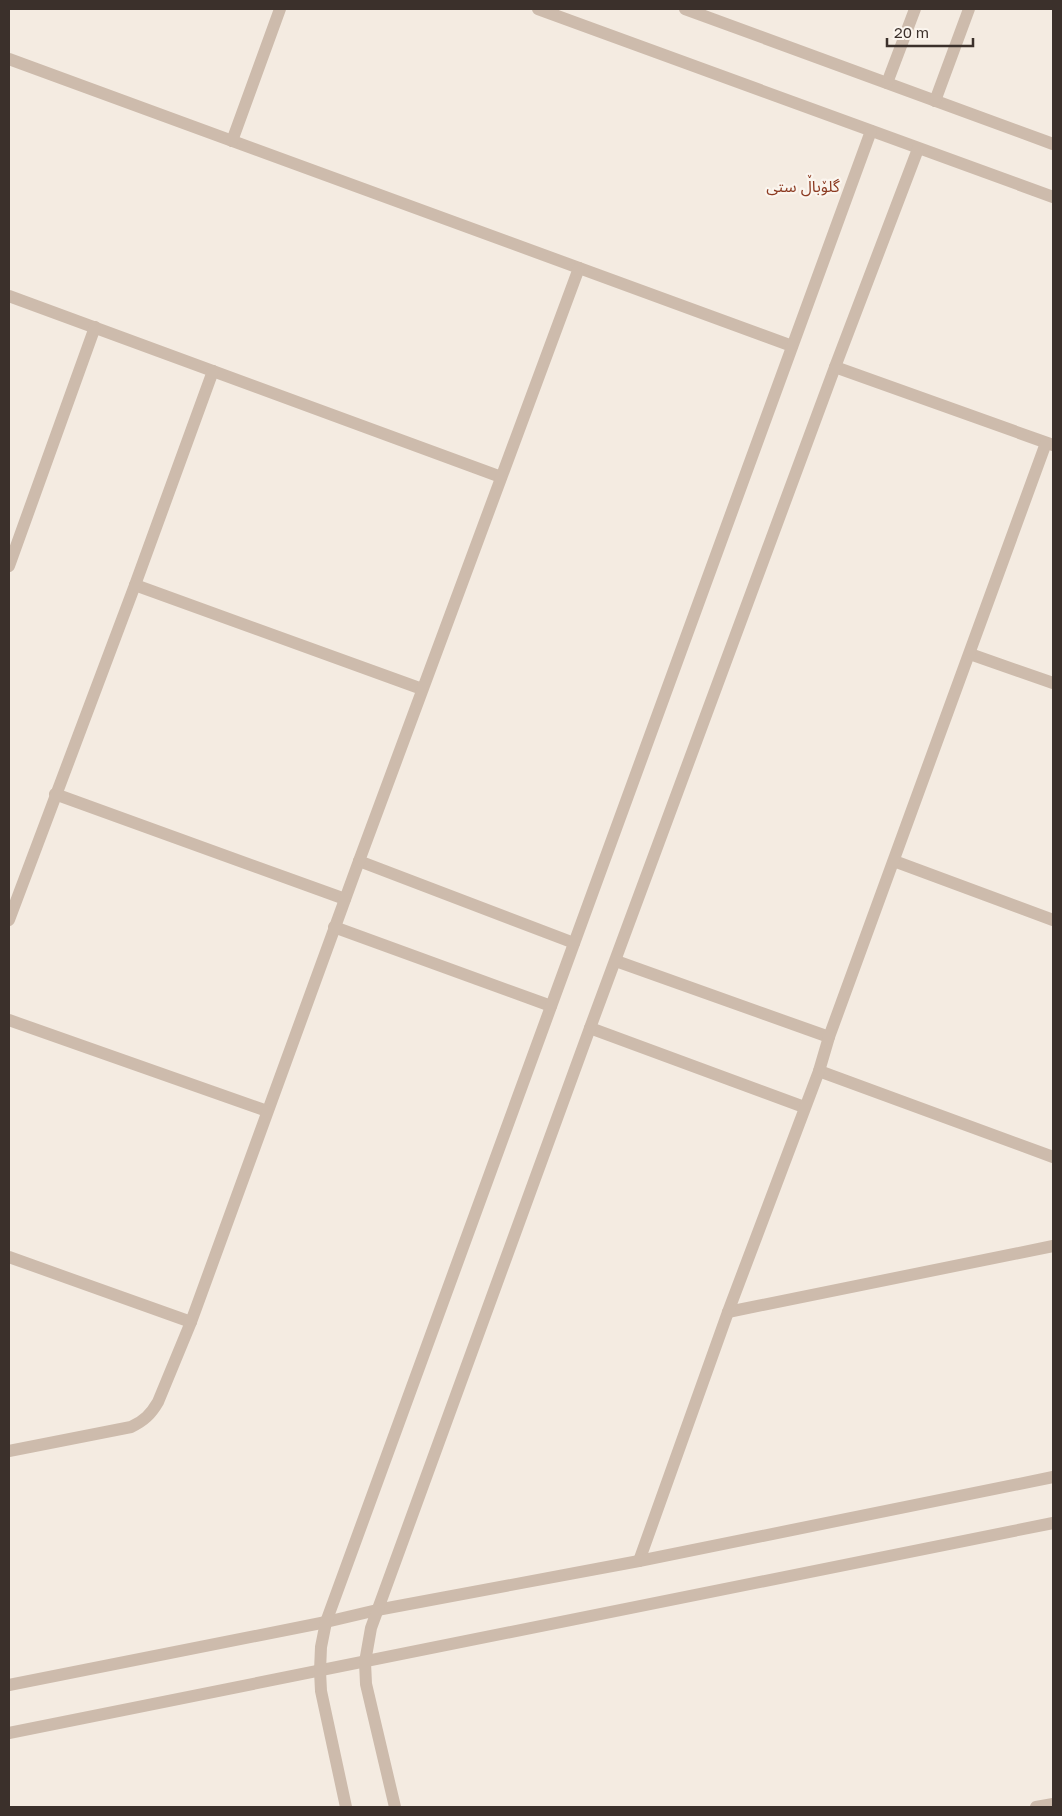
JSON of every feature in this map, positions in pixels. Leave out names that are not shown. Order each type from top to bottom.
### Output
[{"type":"street","points":[[232,141],[280,9]]},
{"type":"street","points":[[538,9],[1053,198]]},
{"type":"street","points":[[685,9],[1053,144]]},
{"type":"street","points":[[888,83],[915,9]]},
{"type":"street","points":[[935,101],[969,9]]},
{"type":"street","points":[[9,59],[792,346]]},
{"type":"street","points":[[346,1807],[321,1691],[321,1647],[326,1622],[871,131]]},
{"type":"street","points":[[395,1807],[366,1684],[365,1662],[371,1628],[590,1028],[918,148]]},
{"type":"street","points":[[9,1451],[132,1427],[151,1413],[158,1402],[191,1322],[344,899],[579,268]]},
{"type":"street","points":[[9,296],[502,477]]},
{"type":"street","points":[[9,566],[13,538],[95,327]]},
{"type":"street","points":[[639,1561],[728,1312],[819,1071],[829,1037],[970,654],[1050,444],[835,367]]},
{"type":"street","points":[[9,920],[213,371]]},
{"type":"street","points":[[135,585],[422,689]]},
{"type":"street","points":[[970,654],[1053,684]]},
{"type":"street","points":[[55,794],[344,899]]},
{"type":"street","points":[[358,861],[574,944]]},
{"type":"street","points":[[894,861],[1053,920]]},
{"type":"street","points":[[334,927],[551,1006]]},
{"type":"street","points":[[616,961],[829,1037]]},
{"type":"street","points":[[9,1020],[267,1111]]},
{"type":"street","points":[[590,1028],[804,1107]]},
{"type":"street","points":[[819,1071],[1053,1158]]},
{"type":"street","points":[[728,1312],[1053,1246]]},
{"type":"street","points":[[9,1257],[191,1322]]},
{"type":"street","points":[[9,1685],[326,1622],[377,1610],[639,1561],[1053,1477]]},
{"type":"street","points":[[9,1733],[1053,1523]]},
{"type":"street","points":[[1036,1807],[1053,1804]]},
{"type":"district","name":"گلۆباڵ ستی","points":[[803,186]]}]
